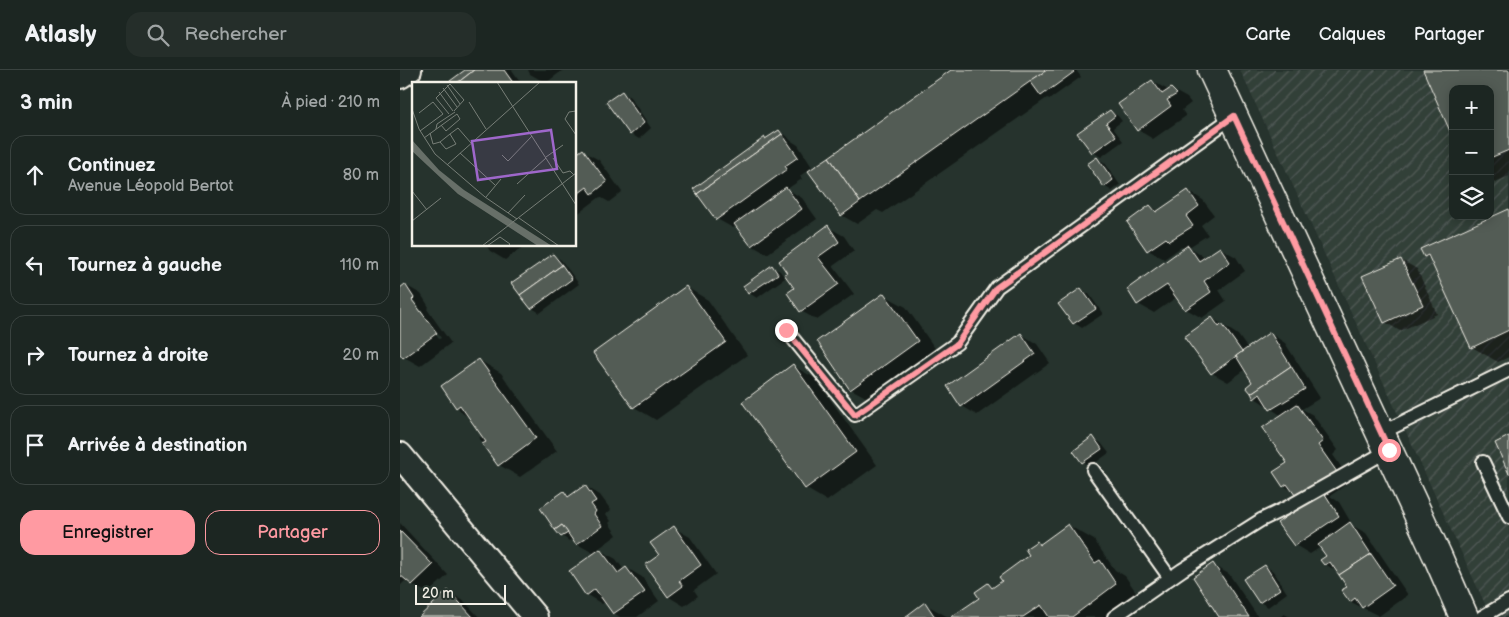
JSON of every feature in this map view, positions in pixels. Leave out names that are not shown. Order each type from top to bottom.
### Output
[{"type":"street","points":[[400,76],[409,70]]},
{"type":"street","points":[[1212,70],[1464,617]]},
{"type":"street","points":[[400,455],[536,617]]},
{"type":"lane","points":[[786,330],[855,415],[957,344],[996,288],[1234,116]]},
{"type":"lane","points":[[1114,617],[1170,578],[1261,520],[1288,507],[1385,442],[1509,370]]},
{"type":"lane","points":[[1483,462],[1509,517]]},
{"type":"lane","points":[[1093,470],[1170,578]]},
{"type":"lane","points":[[1482,617],[1509,601]]},
{"type":"shaded area","points":[[1240,70],[1509,70],[1509,617],[1491,617]]},
{"type":"building","points":[[465,70],[474,70],[459,82],[450,81]]},
{"type":"building","points":[[474,70],[504,70],[513,82],[459,82]]},
{"type":"building","points":[[951,70],[1045,71],[860,202],[829,157]]},
{"type":"building","points":[[1047,70],[1072,70],[1074,72],[1041,96],[1030,81]]},
{"type":"building","points":[[1423,70],[1509,70],[1509,150],[1494,156],[1494,85],[1449,85],[1449,129]]},
{"type":"building","points":[[1152,80],[1162,94],[1171,88],[1177,94],[1167,100],[1171,106],[1137,131],[1118,104]]},
{"type":"building","points":[[622,91],[644,123],[630,135],[606,102]]},
{"type":"building","points":[[1110,110],[1115,116],[1106,123],[1116,136],[1092,153],[1077,133]]},
{"type":"building","points":[[779,130],[782,134],[697,194],[693,189],[765,137],[765,139]]},
{"type":"building","points":[[782,134],[798,157],[785,166],[787,169],[716,220],[697,194]]},
{"type":"building","points":[[583,149],[607,182],[592,194],[587,187],[576,195],[576,154]]},
{"type":"building","points":[[829,157],[860,202],[841,216],[808,171]]},
{"type":"building","points":[[1097,157],[1113,180],[1104,187],[1087,164]]},
{"type":"building","points":[[786,187],[802,209],[751,246],[734,224]]},
{"type":"building","points":[[1188,190],[1199,206],[1186,216],[1193,226],[1169,241],[1166,238],[1147,251],[1127,222],[1150,205],[1156,212]]},
{"type":"building","points":[[1509,209],[1509,330],[1471,348],[1428,255],[1424,257],[1420,249],[1485,220],[1494,220],[1494,216]]},
{"type":"building","points":[[828,225],[839,242],[818,257],[839,284],[800,312],[787,293],[794,288],[784,274],[787,273],[779,261]]},
{"type":"building","points":[[1188,245],[1199,261],[1220,247],[1230,262],[1204,281],[1211,292],[1185,310],[1167,285],[1137,305],[1127,289]]},
{"type":"building","points":[[553,254],[562,265],[520,295],[511,283]]},
{"type":"building","points":[[1401,259],[1423,305],[1384,323],[1362,276]]},
{"type":"building","points":[[562,265],[572,279],[531,309],[520,295]]},
{"type":"building","points":[[772,265],[778,274],[748,294],[743,286]]},
{"type":"building","points":[[405,284],[414,298],[412,300],[437,333],[403,358],[400,354],[400,288]]},
{"type":"building","points":[[686,286],[726,342],[633,408],[593,353]]},
{"type":"building","points":[[1081,288],[1096,309],[1073,324],[1058,304]]},
{"type":"building","points":[[884,293],[918,341],[850,390],[817,341]]},
{"type":"building","points":[[1212,317],[1219,327],[1222,324],[1242,352],[1211,374],[1184,337]]},
{"type":"building","points":[[1270,332],[1291,366],[1251,393],[1246,387],[1252,382],[1236,356]]},
{"type":"building","points":[[1021,333],[1035,354],[961,407],[947,386]]},
{"type":"building","points":[[479,359],[536,438],[498,466],[482,444],[486,442],[460,405],[456,408],[441,386]]},
{"type":"building","points":[[793,364],[856,452],[805,489],[742,402]]},
{"type":"building","points":[[1291,366],[1305,389],[1270,410],[1260,394],[1254,399],[1251,393]]},
{"type":"building","points":[[1297,404],[1323,441],[1318,445],[1337,472],[1298,499],[1287,484],[1283,487],[1273,472],[1287,463],[1262,428]]},
{"type":"building","points":[[1093,436],[1102,449],[1082,463],[1073,451]]},
{"type":"building","points":[[1509,436],[1509,474],[1495,443]]},
{"type":"building","points":[[585,485],[596,501],[591,504],[596,511],[594,514],[602,526],[576,545],[562,525],[555,530],[540,508],[564,491],[568,497]]},
{"type":"building","points":[[1323,491],[1339,516],[1294,546],[1277,523]]},
{"type":"building","points":[[1350,522],[1371,554],[1339,575],[1330,562],[1324,565],[1320,560],[1326,556],[1318,545]]},
{"type":"building","points":[[1068,524],[1095,563],[1100,560],[1116,584],[1072,617],[1049,617],[1041,605],[1023,617],[951,617],[979,598],[975,592],[988,583],[992,588],[1002,581],[999,577],[1029,555],[1025,549],[1037,541],[1039,545]]},
{"type":"building","points":[[562,525],[568,533],[561,537],[555,530]]},
{"type":"building","points":[[674,526],[701,565],[679,581],[683,586],[668,597],[645,565],[659,555],[650,543]]},
{"type":"building","points":[[400,531],[433,565],[412,585],[400,575]]},
{"type":"building","points":[[600,549],[618,573],[626,567],[645,592],[613,614],[595,589],[586,596],[569,571]]},
{"type":"building","points":[[1371,554],[1393,586],[1362,608],[1355,598],[1350,602],[1341,590],[1347,587],[1339,575]]},
{"type":"building","points":[[1213,563],[1249,617],[1219,617],[1193,577]]},
{"type":"building","points":[[1265,565],[1280,589],[1259,603],[1243,579]]},
{"type":"building","points":[[448,590],[473,617],[419,617]]},
{"type":"building","points":[[925,602],[935,617],[905,617]]},
{"type":"route","points":[[786,330],[855,415],[957,344],[996,288],[1234,116],[1389,450]]}]
